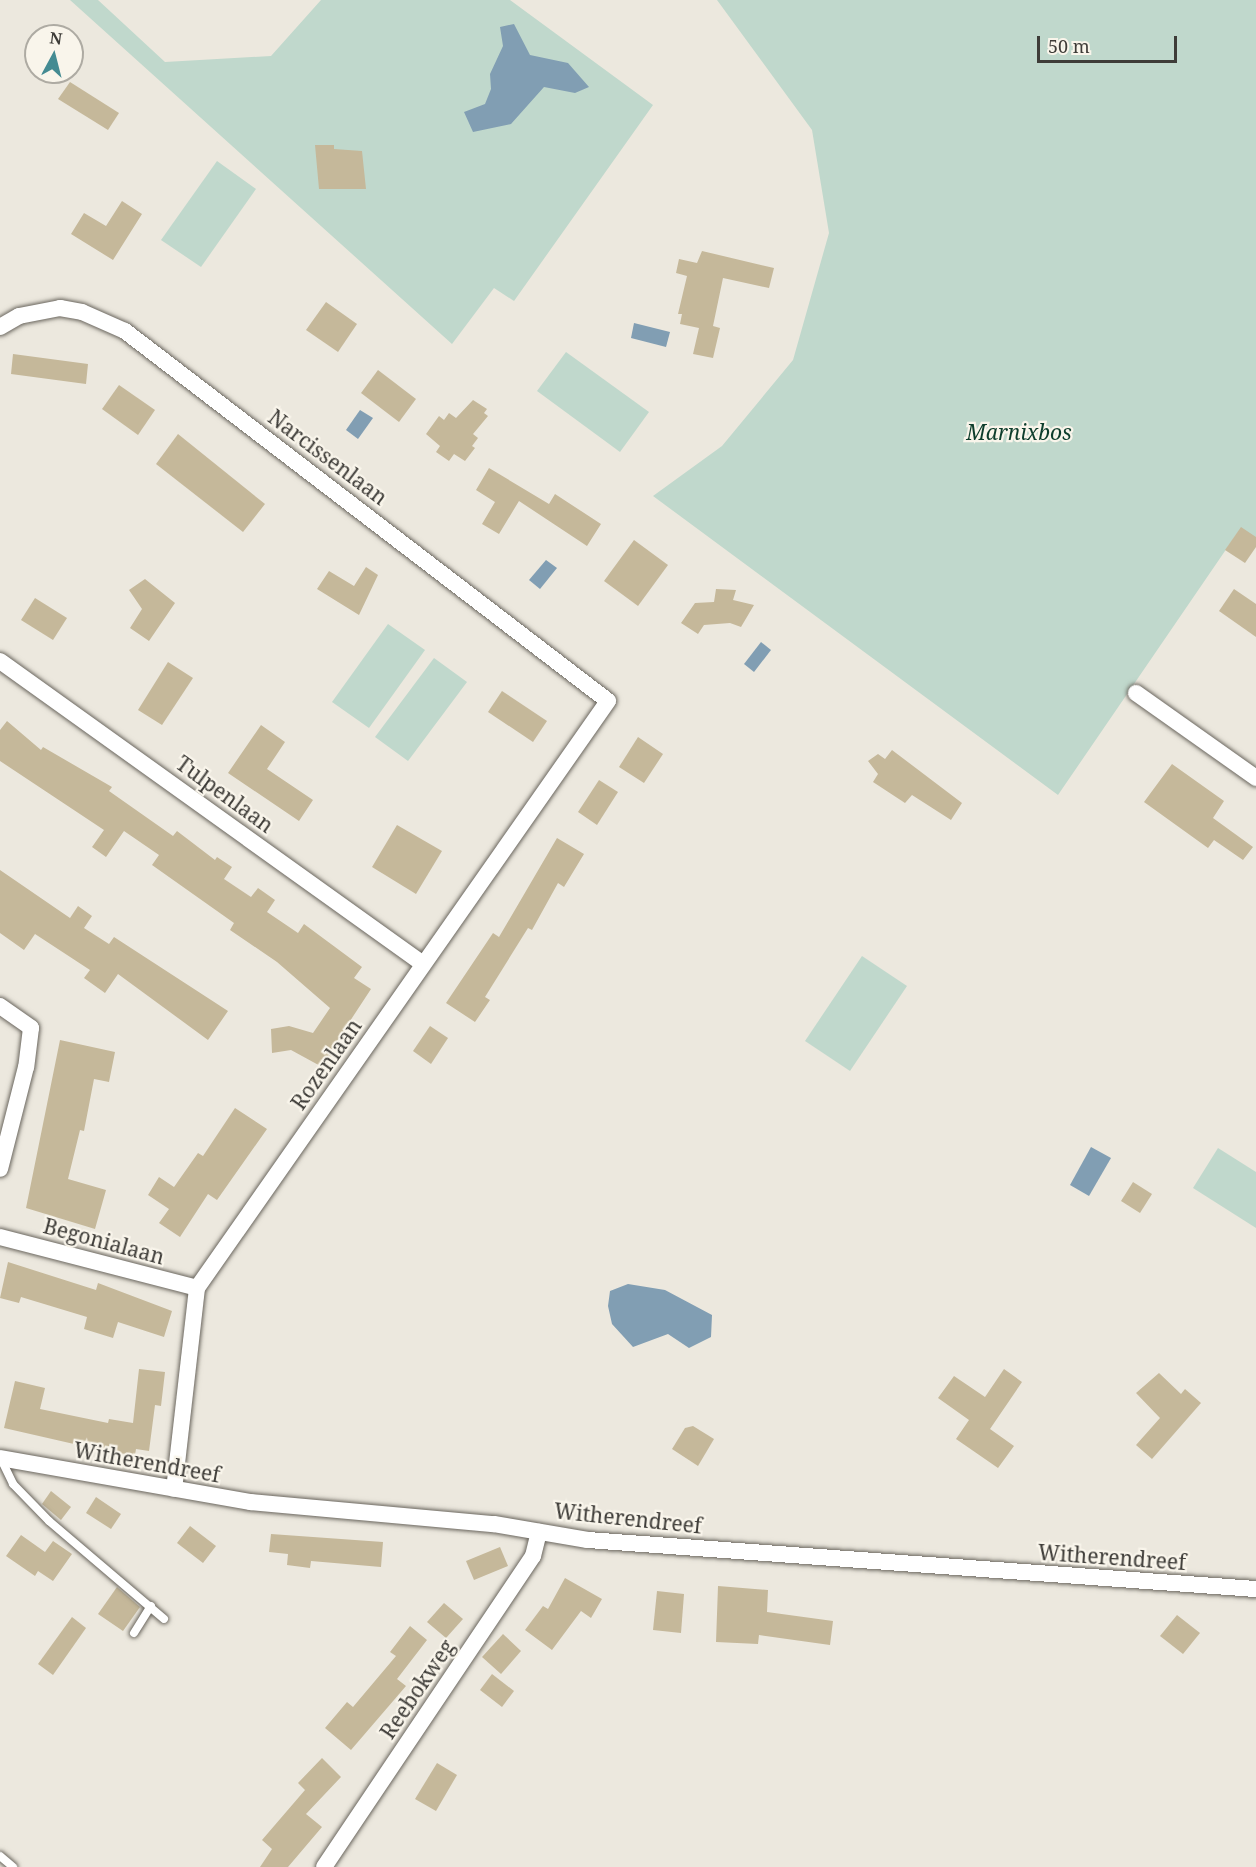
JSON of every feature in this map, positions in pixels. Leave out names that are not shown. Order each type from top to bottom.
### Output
[{"type":"street","name":"Narcissenlaan","points":[[0,327],[19,316],[60,308],[82,312],[125,331],[608,701]]},
{"type":"street","name":"Tulpenlaan","points":[[0,661],[423,964]]},
{"type":"street","points":[[1136,693],[1256,778]]},
{"type":"street","name":"Rozenlaan","points":[[174,1489],[197,1288],[608,701]]},
{"type":"street","points":[[0,1006],[31,1028],[26,1067],[0,1169]]},
{"type":"street","name":"Begonialaan","points":[[0,1237],[197,1288]]},
{"type":"street","name":"Witherendreef","points":[[0,1458],[250,1502],[539,1532],[588,1540],[1256,1589]]},
{"type":"street","name":"Reebokweg","points":[[324,1867],[534,1556],[539,1532]]},
{"type":"lane","points":[[0,1458],[13,1484],[49,1521],[165,1619]]},
{"type":"lane","points":[[134,1633],[151,1606]]},
{"type":"lane","points":[[0,1856],[13,1867]]},
{"type":"green space","points":[[70,0],[98,0],[165,62],[271,56],[321,0],[510,0],[653,105],[514,301],[494,288],[452,344]]},
{"type":"green space","name":"Marnixbos","points":[[717,0],[1256,0],[1256,544],[1238,532],[1058,795],[653,496],[722,446],[793,360],[829,233],[812,130]]},
{"type":"green space","points":[[217,161],[256,189],[201,267],[161,240]]},
{"type":"green space","points":[[566,352],[649,412],[620,452],[537,391]]},
{"type":"green space","points":[[388,624],[425,650],[369,728],[332,702]]},
{"type":"green space","points":[[434,658],[467,682],[408,761],[375,737]]},
{"type":"green space","points":[[862,956],[907,986],[850,1071],[805,1041]]},
{"type":"green space","points":[[1218,1148],[1256,1172],[1256,1228],[1193,1188]]},
{"type":"water","points":[[514,24],[530,55],[568,63],[589,87],[575,93],[544,87],[511,124],[473,132],[464,112],[485,104],[491,89],[490,74],[503,46],[500,27]]},
{"type":"water","points":[[634,323],[670,332],[666,347],[631,338]]},
{"type":"water","points":[[360,410],[373,418],[358,439],[346,430]]},
{"type":"water","points":[[546,560],[557,568],[540,589],[529,580]]},
{"type":"water","points":[[761,642],[771,650],[754,672],[744,664]]},
{"type":"water","points":[[1091,1147],[1111,1158],[1089,1196],[1070,1185]]},
{"type":"water","points":[[628,1284],[665,1290],[712,1315],[711,1337],[689,1348],[668,1334],[633,1347],[612,1324],[608,1306],[610,1291]]},
{"type":"building","points":[[69,84],[73,84],[119,113],[108,130],[58,99]]},
{"type":"building","points":[[315,145],[334,145],[334,149],[362,151],[366,189],[319,189]]},
{"type":"building","points":[[122,201],[142,214],[113,260],[71,234],[84,213],[106,226]]},
{"type":"building","points":[[702,251],[774,268],[769,288],[723,278],[713,326],[720,328],[713,358],[693,354],[699,328],[680,324],[682,314],[678,314],[687,276],[676,273],[679,259],[697,263]]},
{"type":"building","points":[[326,302],[357,324],[338,352],[306,330]]},
{"type":"building","points":[[13,354],[88,364],[86,384],[11,374]]},
{"type":"building","points":[[378,370],[416,399],[399,422],[361,393]]},
{"type":"building","points":[[119,385],[155,410],[138,435],[102,409]]},
{"type":"building","points":[[473,400],[487,409],[484,413],[488,416],[473,434],[478,438],[472,446],[475,448],[465,461],[454,454],[449,461],[436,452],[440,446],[426,434],[439,416],[444,420],[449,413],[456,418]]},
{"type":"building","points":[[178,434],[265,504],[243,532],[156,464]]},
{"type":"building","points":[[489,468],[549,504],[555,494],[601,524],[587,546],[519,501],[499,534],[482,524],[495,502],[476,490]]},
{"type":"building","points":[[1241,527],[1256,537],[1256,547],[1245,563],[1225,550]]},
{"type":"building","points":[[634,540],[668,565],[638,606],[604,581]]},
{"type":"building","points":[[366,567],[378,575],[359,615],[317,589],[329,571],[354,586]]},
{"type":"building","points":[[145,579],[175,603],[149,641],[130,628],[142,609],[129,590]]},
{"type":"building","points":[[716,589],[736,590],[733,600],[754,605],[741,627],[730,623],[704,625],[698,634],[681,623],[695,603],[714,602]]},
{"type":"building","points":[[1234,589],[1256,604],[1256,637],[1219,611]]},
{"type":"building","points":[[35,598],[67,618],[53,640],[21,620]]},
{"type":"building","points":[[168,662],[193,678],[162,725],[138,710]]},
{"type":"building","points":[[502,691],[547,721],[533,742],[488,712]]},
{"type":"building","points":[[7,721],[41,750],[43,747],[112,787],[109,791],[173,836],[177,831],[215,860],[217,857],[232,867],[224,879],[251,897],[258,888],[275,900],[267,912],[298,933],[304,924],[362,967],[354,978],[371,989],[333,1047],[336,1049],[324,1068],[291,1050],[272,1053],[271,1029],[289,1026],[313,1033],[330,1008],[277,962],[230,930],[234,923],[152,865],[159,855],[124,831],[106,857],[92,847],[104,830],[0,761],[0,730]]},
{"type":"building","points":[[261,725],[285,742],[267,769],[313,800],[299,821],[228,773]]},
{"type":"building","points":[[638,737],[663,754],[644,783],[619,767]]},
{"type":"building","points":[[892,750],[962,803],[951,820],[912,795],[905,803],[873,782],[878,774],[868,761],[878,754],[885,759]]},
{"type":"building","points":[[1172,764],[1224,801],[1213,818],[1253,847],[1243,860],[1214,840],[1208,848],[1144,802]]},
{"type":"building","points":[[599,780],[618,792],[597,825],[578,812]]},
{"type":"building","points":[[397,825],[442,851],[416,894],[372,867]]},
{"type":"building","points":[[557,838],[584,854],[564,887],[558,883],[532,930],[528,928],[485,997],[490,1000],[475,1022],[446,1003],[493,933],[499,937]]},
{"type":"building","points":[[0,870],[70,918],[78,906],[92,916],[84,928],[109,944],[114,937],[228,1011],[208,1040],[118,974],[105,993],[84,978],[90,970],[35,934],[24,950],[0,933]]},
{"type":"building","points":[[430,1026],[448,1038],[431,1064],[413,1051]]},
{"type":"building","points":[[60,1040],[115,1052],[109,1082],[94,1079],[84,1131],[80,1130],[68,1179],[106,1190],[95,1229],[26,1208]]},
{"type":"building","points":[[235,1108],[267,1129],[217,1200],[208,1194],[180,1237],[159,1223],[169,1209],[148,1195],[159,1177],[174,1187],[198,1153],[203,1156]]},
{"type":"building","points":[[1133,1182],[1152,1194],[1140,1213],[1121,1201]]},
{"type":"building","points":[[8,1262],[96,1290],[98,1283],[172,1311],[164,1337],[118,1322],[113,1338],[84,1329],[87,1317],[21,1297],[19,1303],[0,1298]]},
{"type":"building","points":[[139,1369],[165,1372],[161,1406],[155,1405],[149,1451],[136,1449],[135,1455],[109,1452],[4,1428],[15,1381],[45,1388],[40,1409],[108,1423],[109,1419],[133,1423]]},
{"type":"building","points":[[1004,1369],[1022,1382],[990,1429],[1014,1446],[998,1468],[956,1439],[969,1420],[938,1398],[954,1376],[985,1397]]},
{"type":"building","points":[[1159,1373],[1181,1394],[1185,1389],[1201,1403],[1152,1459],[1136,1445],[1160,1418],[1136,1393]]},
{"type":"building","points":[[693,1426],[714,1439],[698,1466],[672,1449],[685,1428]]},
{"type":"building","points":[[51,1491],[71,1507],[61,1520],[42,1504]]},
{"type":"building","points":[[96,1497],[121,1514],[111,1529],[86,1513]]},
{"type":"building","points":[[190,1526],[216,1546],[203,1563],[177,1543]]},
{"type":"building","points":[[271,1534],[383,1542],[381,1567],[311,1561],[310,1568],[287,1565],[288,1554],[269,1552]]},
{"type":"building","points":[[21,1535],[45,1552],[53,1541],[72,1554],[53,1581],[38,1571],[35,1576],[6,1556]]},
{"type":"building","points":[[500,1547],[508,1566],[474,1580],[466,1561]]},
{"type":"building","points":[[565,1578],[602,1599],[591,1618],[581,1611],[552,1650],[525,1630],[543,1606],[548,1609]]},
{"type":"building","points":[[718,1586],[768,1590],[767,1612],[833,1621],[830,1645],[759,1635],[758,1644],[716,1642]]},
{"type":"building","points":[[117,1587],[140,1607],[123,1631],[98,1614]]},
{"type":"building","points":[[657,1591],[684,1594],[681,1633],[653,1630]]},
{"type":"building","points":[[444,1603],[463,1619],[446,1638],[427,1622]]},
{"type":"building","points":[[1177,1615],[1200,1633],[1183,1654],[1160,1636]]},
{"type":"building","points":[[72,1617],[86,1628],[53,1675],[38,1664]]},
{"type":"building","points":[[410,1626],[427,1640],[397,1679],[406,1686],[351,1750],[325,1728],[347,1702],[353,1707],[396,1656],[390,1652]]},
{"type":"building","points":[[503,1634],[521,1651],[501,1674],[482,1657]]},
{"type":"building","points":[[492,1674],[514,1691],[502,1707],[480,1690]]},
{"type":"building","points":[[322,1758],[341,1777],[306,1814],[322,1827],[288,1867],[260,1867],[272,1849],[262,1840],[305,1790],[298,1783]]},
{"type":"building","points":[[437,1763],[457,1775],[436,1811],[415,1799]]}]
